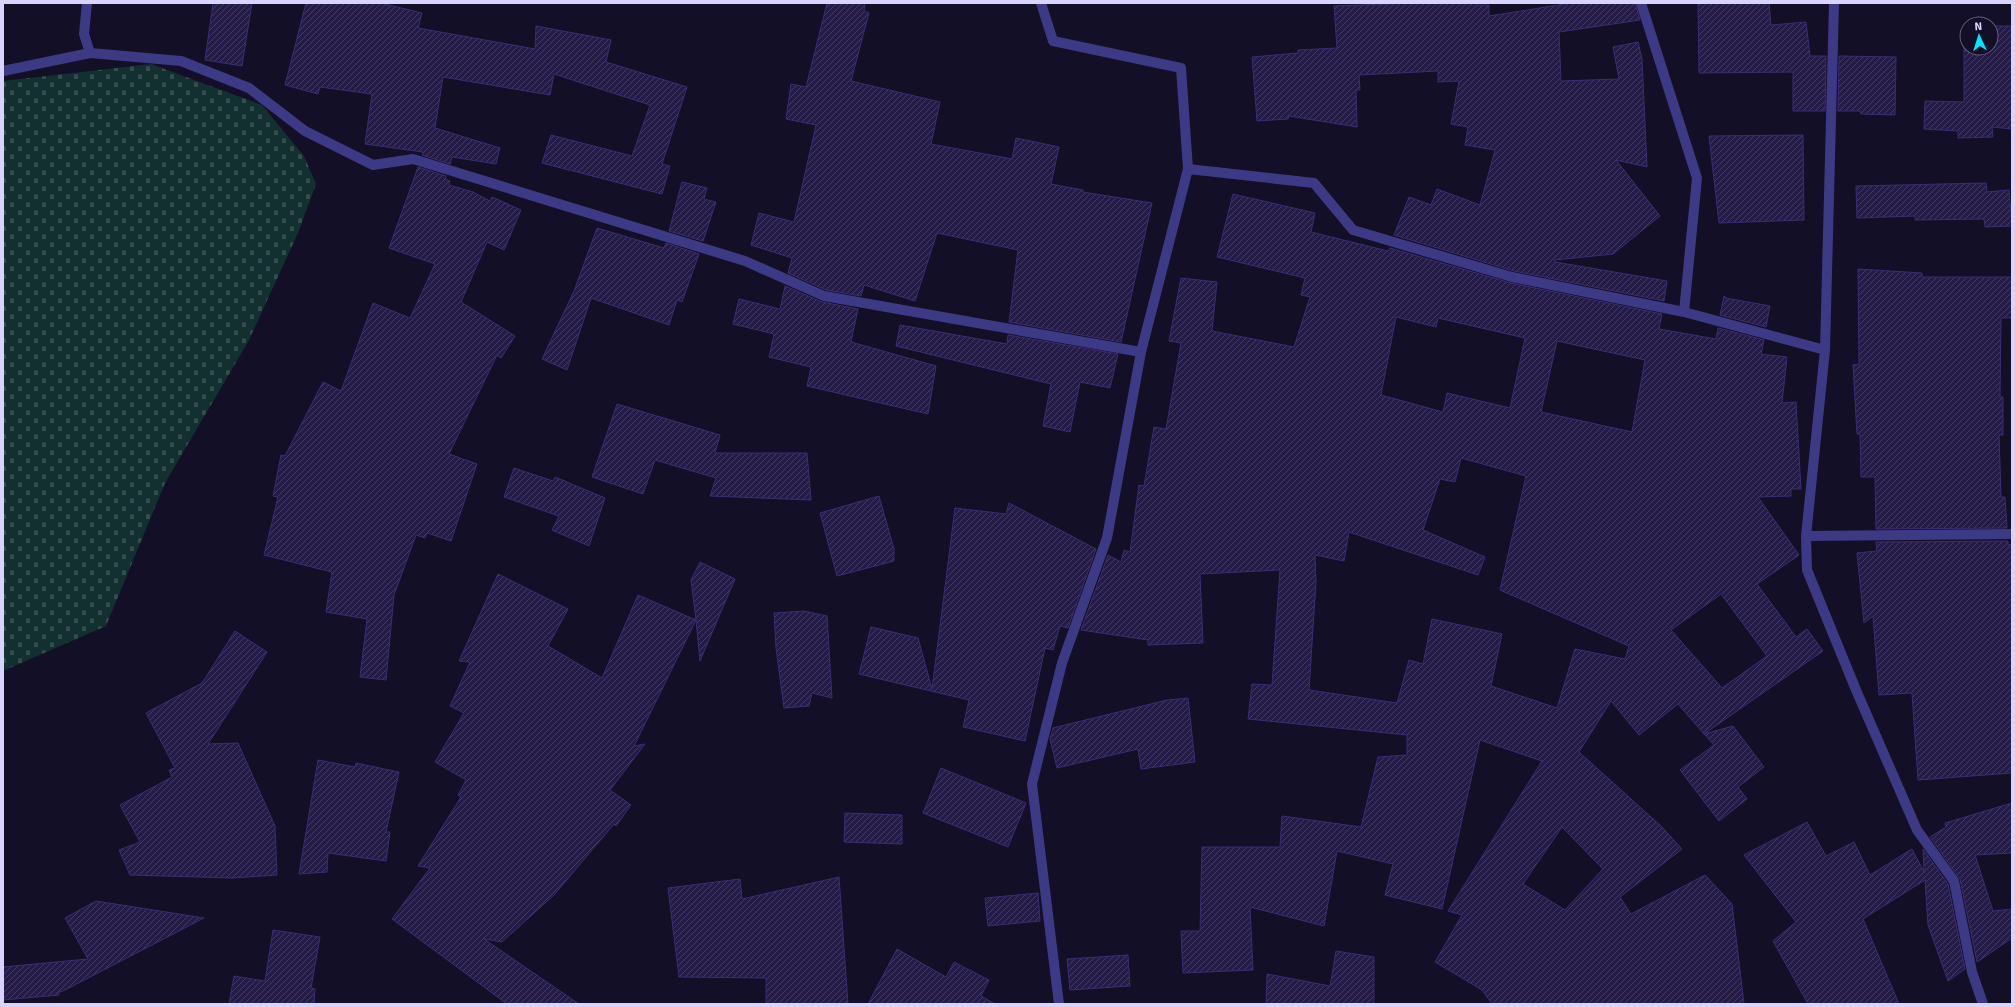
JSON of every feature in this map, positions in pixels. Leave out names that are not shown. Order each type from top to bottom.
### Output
[{"type":"street","points":[[87,3],[84,34],[90,53]]},
{"type":"street","points":[[1041,3],[1053,41],[1181,68],[1188,169],[1141,352],[1107,538],[1062,663],[1032,784],[1060,1004]]},
{"type":"street","points":[[1641,3],[1697,178],[1684,312]]},
{"type":"street","points":[[1834,3],[1825,350],[1806,536],[1807,570],[1856,690],[1917,830],[1954,881],[1972,972],[1983,1004]]},
{"type":"street","points":[[3,71],[90,53],[181,61],[249,88],[304,131],[373,166],[413,159],[745,261],[824,296],[1141,352]]},
{"type":"street","points":[[1188,169],[1314,183],[1353,230],[1512,277],[1684,312],[1825,350]]},
{"type":"street","points":[[1806,536],[2012,534]]},
{"type":"green space","points":[[151,64],[262,105],[304,156],[316,184],[298,233],[248,342],[165,483],[106,626],[3,671],[3,81]]},
{"type":"building","points":[[213,3],[252,3],[242,66],[205,60]]},
{"type":"building","points":[[306,3],[381,3],[422,13],[418,28],[535,49],[536,26],[611,40],[606,62],[687,87],[662,164],[670,166],[662,194],[542,163],[551,135],[632,156],[650,105],[554,74],[550,95],[443,77],[435,128],[500,148],[496,164],[452,157],[450,164],[422,155],[423,152],[365,144],[372,94],[320,87],[318,94],[285,85]]},
{"type":"building","points":[[827,3],[865,3],[864,11],[869,13],[851,81],[940,102],[931,144],[1012,159],[1016,138],[1059,147],[1051,184],[1083,190],[1083,192],[1152,203],[1121,342],[1009,322],[1018,250],[937,233],[915,301],[864,285],[861,296],[826,290],[788,273],[792,258],[751,245],[759,213],[794,222],[816,125],[786,119],[791,84],[806,87]]},
{"type":"building","points":[[1414,3],[1477,3],[1477,5],[1489,5],[1489,16],[1571,3],[1635,3],[1640,20],[1559,32],[1561,81],[1619,79],[1613,47],[1638,42],[1642,59],[1647,167],[1616,160],[1660,216],[1613,254],[1555,260],[1555,262],[1667,281],[1664,301],[1514,271],[1394,235],[1409,197],[1431,205],[1437,189],[1480,205],[1495,150],[1465,145],[1468,127],[1451,124],[1459,81],[1438,82],[1438,71],[1359,75],[1360,90],[1356,90],[1357,127],[1289,116],[1288,119],[1257,121],[1252,57],[1298,53],[1298,50],[1337,48],[1334,6]]},
{"type":"building","points":[[1698,3],[1769,3],[1771,25],[1806,22],[1810,56],[1826,56],[1825,111],[1793,111],[1793,72],[1699,73]]},
{"type":"building","points":[[1999,26],[2012,26],[2012,129],[1992,127],[1993,137],[1958,138],[1958,131],[1924,129],[1925,101],[1964,102],[1964,56],[1999,56]]},
{"type":"building","points":[[1839,56],[1896,57],[1895,115],[1861,114],[1860,111],[1838,111]]},
{"type":"building","points":[[1803,135],[1804,220],[1719,223],[1709,136]]},
{"type":"building","points":[[418,167],[446,176],[445,179],[450,181],[449,185],[473,192],[490,201],[492,197],[521,210],[504,250],[487,242],[461,302],[515,336],[501,358],[497,355],[449,454],[477,464],[451,541],[427,533],[425,538],[416,535],[394,595],[386,680],[360,677],[367,619],[326,612],[332,572],[264,555],[278,497],[273,496],[281,455],[285,456],[323,382],[341,391],[373,303],[410,318],[435,264],[389,248]]},
{"type":"building","points":[[682,182],[707,188],[704,199],[716,202],[703,241],[669,231]]},
{"type":"building","points":[[1986,183],[1987,192],[2009,190],[2012,226],[1985,227],[1984,219],[1915,220],[1915,216],[1857,218],[1856,186]]},
{"type":"building","points":[[1233,194],[1315,213],[1311,232],[1388,251],[1390,248],[1511,283],[1662,314],[1659,329],[1716,339],[1718,328],[1764,340],[1761,354],[1787,357],[1782,403],[1796,402],[1801,489],[1791,489],[1791,496],[1758,497],[1799,555],[1757,584],[1796,637],[1807,629],[1823,651],[1704,734],[1678,704],[1639,735],[1611,701],[1579,752],[1661,826],[1682,849],[1620,897],[1631,914],[1705,875],[1732,904],[1744,1004],[1492,1004],[1482,990],[1435,962],[1462,915],[1448,911],[1542,761],[1480,740],[1442,909],[1385,895],[1393,864],[1337,851],[1324,926],[1250,907],[1253,970],[1183,973],[1181,931],[1200,931],[1202,847],[1280,847],[1282,816],[1361,827],[1378,757],[1407,755],[1407,735],[1248,719],[1252,684],[1272,685],[1280,570],[1200,574],[1203,643],[1148,645],[1148,640],[1081,630],[1108,555],[1121,562],[1124,550],[1130,552],[1139,485],[1144,486],[1154,427],[1166,429],[1181,343],[1169,341],[1181,278],[1217,282],[1212,331],[1294,347],[1310,297],[1301,295],[1305,278],[1217,257]],"holes":[[[1396,317],[1436,327],[1438,318],[1525,338],[1510,408],[1447,393],[1443,412],[1381,395]],[[1557,341],[1645,360],[1632,432],[1541,412]],[[1461,458],[1526,476],[1500,590],[1629,646],[1625,659],[1575,649],[1557,708],[1491,686],[1502,634],[1432,619],[1423,664],[1409,660],[1397,703],[1309,690],[1316,582],[1315,555],[1344,561],[1349,532],[1478,575],[1485,557],[1423,530],[1440,479],[1455,482]],[[1721,594],[1767,656],[1722,688],[1671,630]],[[1562,827],[1603,869],[1565,910],[1523,884]]]},
{"type":"building","points":[[597,228],[664,248],[666,243],[699,254],[682,302],[677,300],[669,325],[591,298],[567,370],[542,359],[574,291]]},
{"type":"building","points":[[1858,269],[1922,273],[1922,277],[2012,277],[2012,318],[2001,318],[2000,397],[2003,397],[2003,435],[1999,435],[2001,497],[2005,497],[2007,528],[1876,529],[1875,477],[1861,477],[1860,434],[1857,434],[1853,365],[1859,364]]},
{"type":"building","points":[[785,286],[822,302],[858,309],[851,342],[936,366],[928,414],[807,386],[811,367],[769,357],[774,334],[733,324],[739,299],[780,309]]},
{"type":"building","points":[[1724,296],[1726,298],[1770,306],[1766,327],[1720,315]]},
{"type":"building","points":[[900,325],[1007,344],[1008,335],[1118,354],[1110,388],[1080,382],[1070,432],[1043,426],[1051,384],[896,346]]},
{"type":"building","points":[[617,404],[720,435],[715,453],[807,453],[811,500],[710,496],[716,478],[655,460],[643,494],[592,477]]},
{"type":"building","points":[[514,468],[553,481],[555,477],[605,498],[589,546],[552,530],[559,516],[504,497]]},
{"type":"building","points":[[879,496],[894,549],[894,561],[837,576],[820,513]]},
{"type":"building","points":[[1009,503],[1096,549],[1068,628],[1060,626],[1053,650],[1045,648],[1025,741],[963,727],[969,700],[859,674],[871,627],[918,638],[932,689],[955,508],[1006,514]]},
{"type":"building","points":[[2008,541],[2008,545],[2012,544],[2012,773],[1918,780],[1912,693],[1879,695],[1873,616],[1864,623],[1857,553],[1877,551],[1876,542]]},
{"type":"building","points":[[700,562],[735,579],[700,661],[691,580]]},
{"type":"building","points":[[498,574],[568,609],[548,646],[602,678],[638,595],[696,620],[634,746],[645,744],[610,790],[631,805],[616,826],[614,824],[554,895],[502,942],[484,939],[579,1004],[507,1004],[392,919],[430,868],[418,866],[461,797],[458,795],[466,780],[435,762],[464,713],[450,706],[470,662],[459,661]]},
{"type":"building","points":[[804,611],[827,616],[832,698],[812,693],[809,706],[784,708],[776,648],[774,613]]},
{"type":"building","points":[[235,631],[267,652],[208,744],[238,743],[275,826],[277,875],[233,878],[130,875],[119,850],[140,842],[120,805],[172,777],[169,770],[175,768],[146,713],[202,683]]},
{"type":"building","points":[[1188,698],[1195,762],[1141,769],[1138,749],[1057,768],[1050,739],[1053,728],[1167,700]]},
{"type":"building","points":[[1733,726],[1764,767],[1738,787],[1747,799],[1719,821],[1680,770],[1714,745],[1704,734]]},
{"type":"building","points":[[318,760],[355,767],[356,763],[399,772],[386,832],[390,832],[386,861],[328,853],[327,872],[299,874]]},
{"type":"building","points":[[941,768],[1026,803],[1008,847],[923,813]]},
{"type":"building","points":[[2012,803],[2012,853],[1975,855],[1993,911],[2012,909],[2012,938],[1977,962],[1960,879],[1930,837],[1946,827],[1945,823]]},
{"type":"building","points":[[845,813],[902,815],[902,844],[844,842]]},
{"type":"building","points":[[1807,822],[1826,856],[1854,842],[1870,875],[1912,849],[1924,872],[1923,849],[1948,884],[1965,969],[1948,981],[1928,925],[1925,880],[1863,919],[1899,1004],[1808,1004],[1773,941],[1796,922],[1744,855]]},
{"type":"building","points":[[839,877],[848,1004],[766,1004],[766,978],[679,977],[668,888],[740,879],[742,899]]},
{"type":"building","points":[[1038,893],[1040,921],[988,926],[985,898]]},
{"type":"building","points":[[96,901],[204,918],[59,992],[59,995],[3,1000],[3,967],[88,959],[65,918]]},
{"type":"building","points":[[273,930],[320,937],[311,988],[315,989],[314,1004],[229,1004],[234,976],[265,981]]},
{"type":"building","points":[[897,949],[946,977],[954,962],[989,980],[981,996],[995,1004],[868,1004]]},
{"type":"building","points":[[1336,951],[1374,957],[1374,1004],[1266,1004],[1267,974],[1330,986]]},
{"type":"building","points":[[1128,955],[1130,986],[1070,990],[1067,959]]}]
